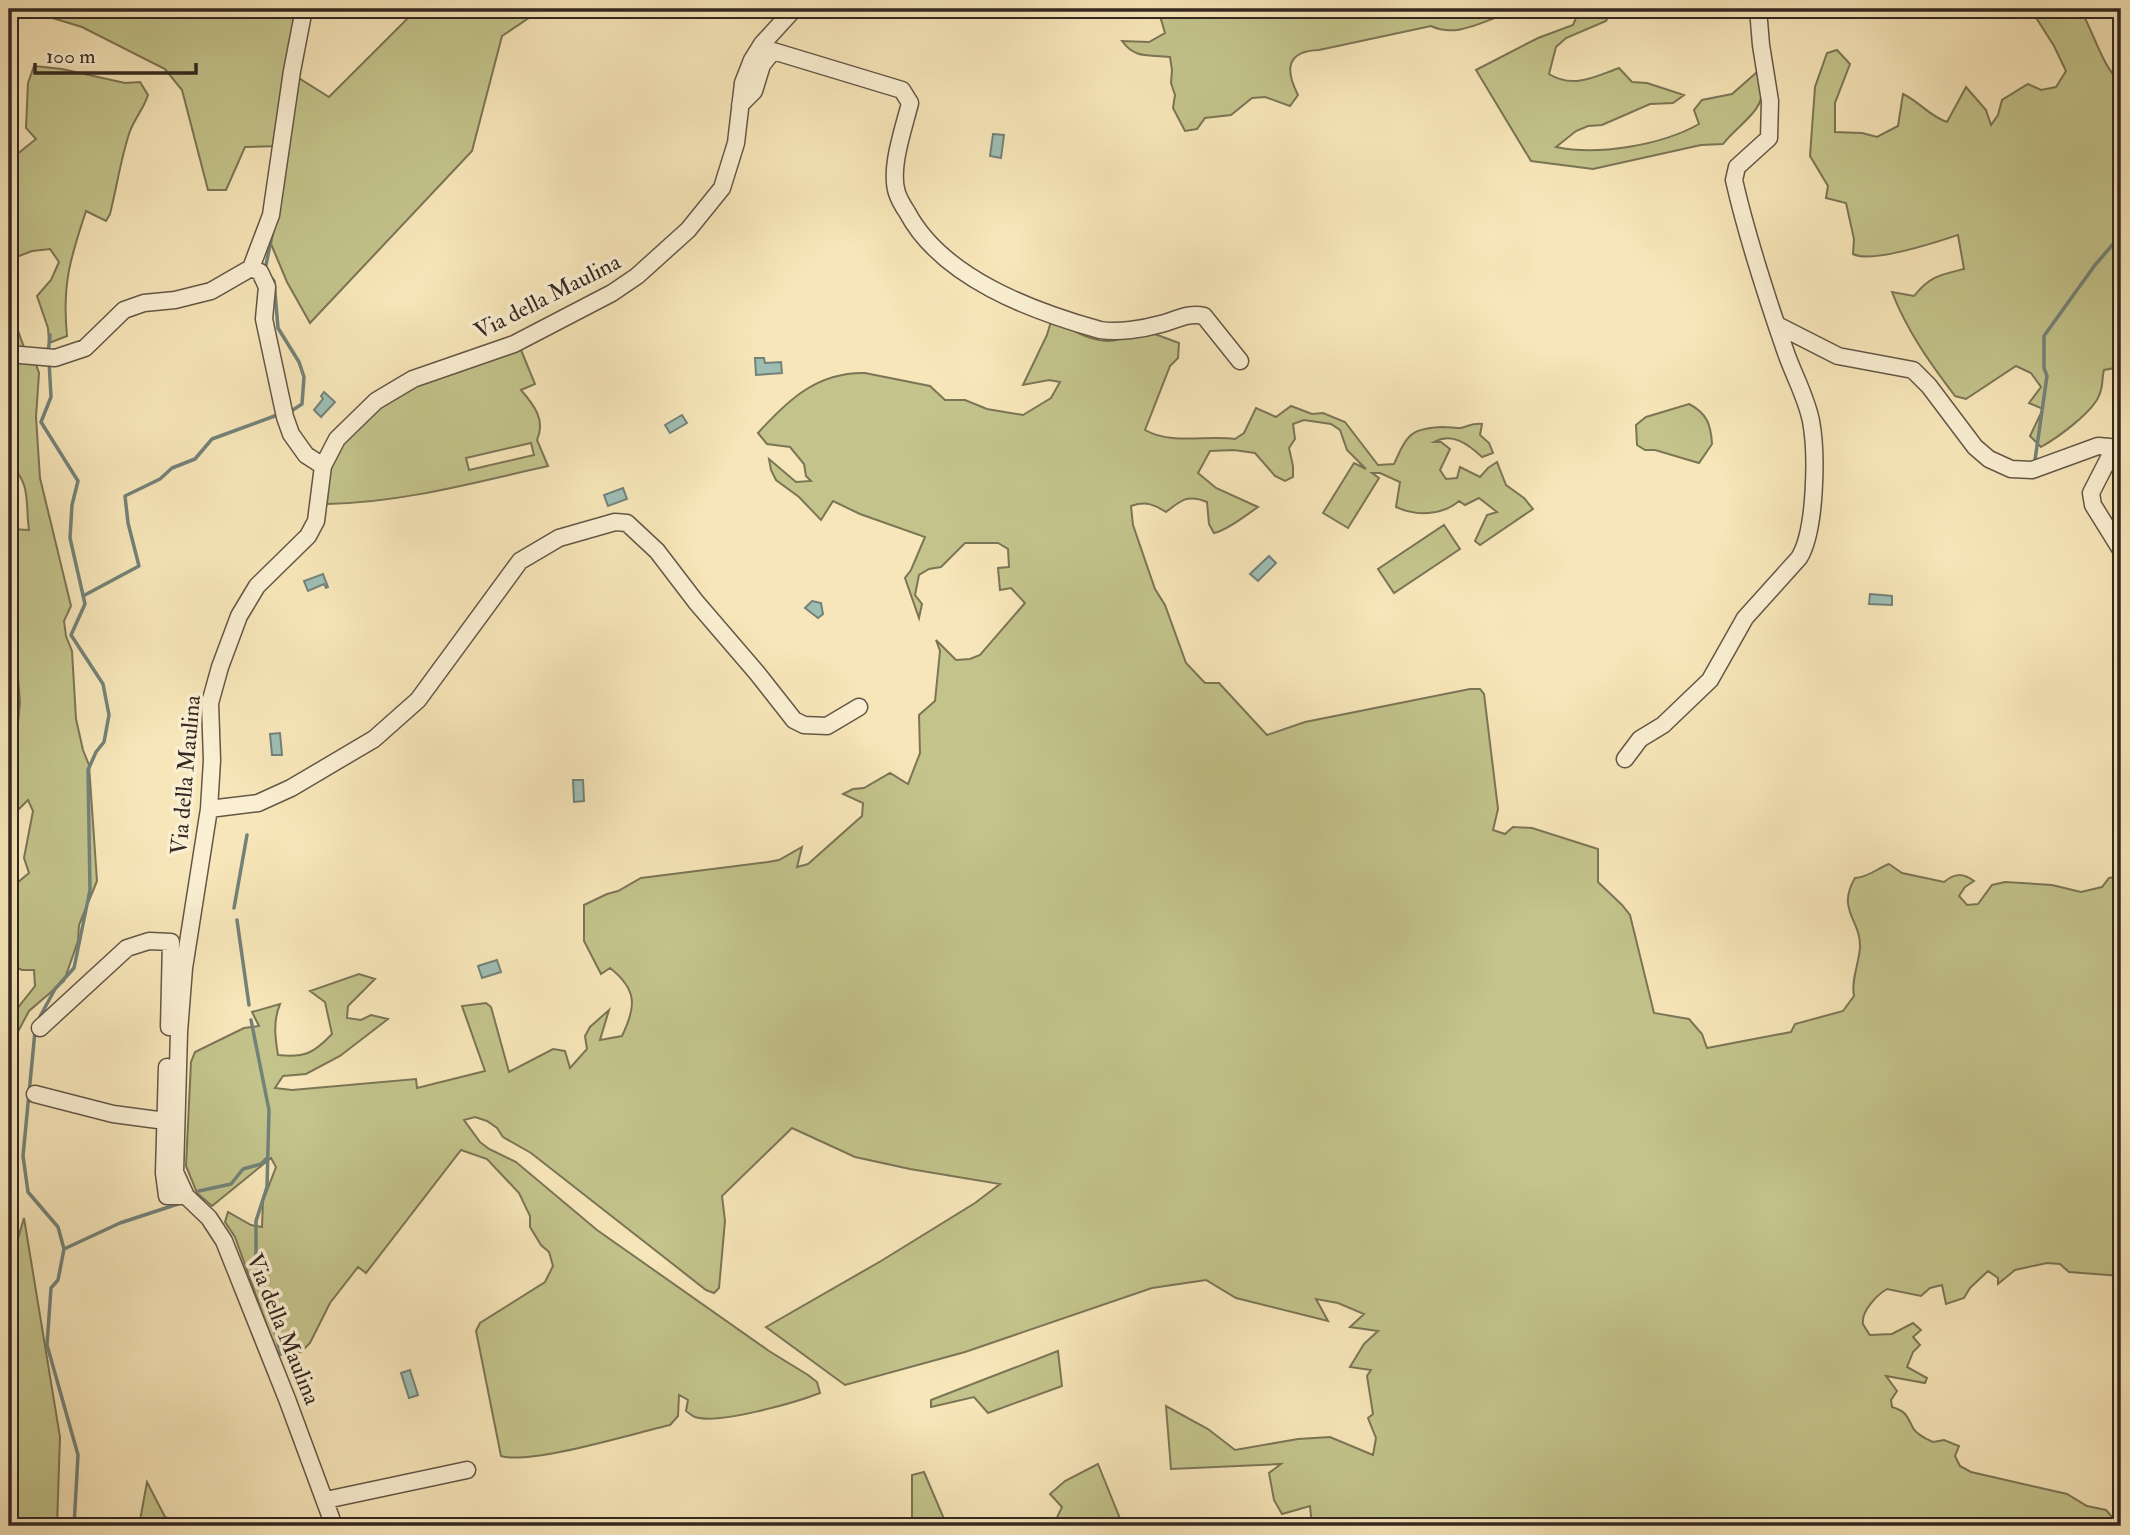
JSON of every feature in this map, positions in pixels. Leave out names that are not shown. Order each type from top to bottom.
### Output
[{"type":"street","points":[[9,354],[55,358],[85,348],[124,310],[144,303],[175,300],[211,291],[251,268],[271,215],[304,9]]},
{"type":"street","name":"Via della Maulina","points":[[334,1526],[225,1241],[209,1218],[186,1196],[174,1172],[170,1122],[178,1032],[184,968],[209,809],[212,760],[210,703],[220,667],[239,615],[257,586],[292,554],[312,529],[319,502],[323,466],[337,439],[376,401],[413,379],[513,344],[612,293],[637,276],[688,230],[723,188],[736,143],[743,83],[752,60],[762,44],[794,9]]},
{"type":"street","points":[[1625,759],[1640,739],[1663,725],[1710,680],[1745,618],[1799,558],[1806,547],[1811,522],[1814,470],[1811,421],[1777,325],[1734,180],[1737,167],[1769,138],[1770,101],[1758,9]]},
{"type":"street","points":[[740,105],[754,91],[762,65],[773,51],[902,90],[910,103],[898,152],[895,176],[897,193],[913,225],[933,247],[956,266],[1007,298],[1100,330],[1157,326],[1191,314],[1205,316],[1240,361]]},
{"type":"street","points":[[251,268],[260,272],[267,286],[264,319],[291,434],[306,455],[323,466]]},
{"type":"street","points":[[1777,325],[1838,356],[1913,370],[1929,386],[1975,447],[2011,470],[2032,470],[2098,446],[2110,447],[2111,454],[2091,494],[2093,505],[2121,551]]},
{"type":"street","points":[[209,809],[258,803],[291,788],[374,739],[418,700],[520,561],[559,538],[615,522],[628,523],[657,551],[793,720],[816,727],[827,726],[859,707]]},
{"type":"street","points":[[35,1094],[113,1114],[170,1122],[171,942],[149,941],[127,948],[40,1028]]},
{"type":"street","points":[[326,1500],[467,1470]]},
{"type":"green space","points":[[23,9],[304,9],[294,75],[329,97],[409,17],[423,9],[542,9],[502,36],[472,151],[310,323],[287,282],[271,244],[281,146],[245,147],[226,190],[208,190],[182,90],[165,69],[82,27]]},
{"type":"green space","points":[[1158,9],[1494,9],[1506,14],[1459,30],[1431,26],[1308,51],[1294,58],[1291,64],[1291,78],[1298,95],[1290,106],[1265,97],[1252,98],[1231,115],[1205,118],[1197,129],[1185,131],[1173,108],[1175,95],[1171,83],[1170,57],[1138,54],[1122,41],[1149,42],[1165,33]]},
{"type":"green space","points":[[1567,9],[1612,9],[1606,21],[1566,38],[1556,47],[1549,74],[1575,81],[1619,68],[1632,82],[1647,83],[1684,95],[1673,103],[1650,104],[1602,125],[1588,126],[1576,131],[1556,147],[1610,149],[1667,138],[1699,124],[1694,110],[1702,100],[1732,94],[1757,72],[1762,95],[1759,104],[1754,113],[1723,144],[1701,145],[1593,169],[1531,161],[1476,70],[1538,38],[1573,25],[1576,18]]},
{"type":"green space","points":[[2080,9],[2103,58],[2121,83],[2121,367],[2104,370],[2101,390],[2091,408],[2065,431],[2041,447],[2030,436],[2043,409],[2029,403],[2041,387],[2031,373],[2016,366],[1966,399],[1955,396],[1920,346],[1892,292],[1914,296],[1936,277],[1964,269],[1958,235],[1889,254],[1853,254],[1854,239],[1846,203],[1826,198],[1828,186],[1810,156],[1815,87],[1827,53],[1837,50],[1850,64],[1835,103],[1835,132],[1862,133],[1877,137],[1898,126],[1903,94],[1947,122],[1966,87],[1986,110],[1991,125],[1998,115],[2002,100],[2028,84],[2041,90],[2056,87],[2066,71],[2035,16],[2052,10]]},
{"type":"green space","points":[[34,66],[62,69],[125,83],[140,82],[148,95],[127,141],[110,214],[106,221],[86,211],[69,272],[67,336],[49,343],[48,328],[37,296],[51,280],[59,262],[50,249],[32,251],[14,258],[9,244],[9,149],[16,155],[36,139],[26,128],[28,83]]},
{"type":"green space","points":[[9,306],[25,350],[19,351],[9,346]]},
{"type":"green space","points":[[1052,318],[1082,335],[1099,340],[1116,340],[1144,330],[1179,343],[1178,358],[1170,366],[1145,430],[1155,435],[1235,439],[1244,433],[1256,408],[1276,417],[1291,406],[1312,414],[1323,413],[1345,422],[1378,465],[1394,464],[1402,446],[1411,435],[1423,429],[1461,428],[1482,424],[1480,435],[1489,443],[1493,453],[1482,457],[1460,441],[1441,439],[1434,442],[1441,442],[1450,449],[1440,470],[1446,479],[1457,478],[1460,467],[1480,477],[1497,462],[1506,485],[1524,498],[1533,509],[1480,545],[1475,541],[1487,515],[1497,512],[1479,498],[1465,505],[1459,501],[1437,512],[1411,512],[1396,507],[1400,482],[1380,473],[1372,473],[1379,478],[1348,528],[1323,513],[1354,463],[1366,469],[1347,450],[1340,430],[1331,424],[1304,420],[1293,424],[1295,439],[1289,448],[1293,477],[1285,481],[1275,476],[1255,453],[1210,451],[1198,473],[1216,488],[1258,507],[1225,529],[1214,533],[1209,524],[1207,502],[1195,498],[1176,504],[1166,512],[1149,504],[1131,506],[1133,525],[1155,589],[1165,605],[1186,663],[1205,683],[1219,683],[1267,735],[1305,722],[1480,689],[1484,694],[1498,809],[1493,830],[1505,834],[1513,827],[1532,828],[1598,849],[1598,882],[1630,915],[1654,1013],[1689,1019],[1702,1034],[1707,1048],[1791,1032],[1795,1024],[1843,1011],[1854,996],[1860,947],[1857,929],[1848,907],[1850,889],[1855,878],[1889,864],[1902,873],[1944,882],[1963,875],[1974,881],[1965,887],[1959,896],[1967,905],[1978,904],[1992,885],[2005,882],[2052,885],[2081,892],[2102,887],[2109,878],[2121,876],[2121,1276],[2069,1272],[2060,1264],[2047,1263],[2015,1270],[1998,1284],[1998,1278],[1988,1271],[1970,1288],[1964,1298],[1946,1304],[1942,1285],[1930,1288],[1921,1296],[1887,1289],[1874,1299],[1863,1319],[1870,1335],[1892,1334],[1913,1323],[1921,1330],[1913,1337],[1920,1345],[1913,1352],[1907,1367],[1927,1378],[1925,1383],[1886,1376],[1897,1391],[1891,1400],[1892,1407],[1906,1414],[1919,1435],[1933,1442],[1944,1440],[1959,1446],[1955,1456],[1960,1466],[1971,1472],[2067,1494],[2087,1506],[2106,1510],[2120,1526],[1312,1526],[1310,1506],[1282,1514],[1274,1500],[1269,1473],[1281,1464],[1171,1469],[1166,1406],[1208,1429],[1235,1450],[1298,1439],[1330,1437],[1373,1455],[1376,1438],[1368,1418],[1373,1414],[1367,1376],[1371,1370],[1350,1367],[1364,1344],[1378,1331],[1350,1327],[1364,1314],[1338,1303],[1316,1299],[1328,1321],[1236,1298],[1206,1280],[1152,1288],[965,1352],[845,1385],[766,1327],[881,1261],[975,1203],[1000,1184],[855,1157],[792,1128],[722,1196],[725,1221],[719,1288],[714,1293],[706,1290],[531,1153],[503,1137],[497,1128],[487,1121],[475,1117],[464,1120],[480,1142],[489,1149],[516,1162],[597,1230],[769,1351],[808,1375],[817,1382],[820,1393],[758,1411],[706,1419],[695,1417],[686,1411],[688,1400],[679,1395],[678,1416],[670,1425],[558,1452],[515,1458],[501,1456],[476,1331],[480,1323],[545,1282],[553,1266],[549,1252],[541,1245],[530,1227],[530,1216],[519,1193],[487,1159],[461,1150],[366,1273],[358,1267],[330,1303],[310,1343],[301,1352],[279,1355],[235,1237],[225,1222],[228,1212],[251,1225],[262,1227],[263,1201],[276,1167],[271,1158],[212,1206],[197,1193],[186,1166],[191,1062],[195,1052],[244,1028],[259,1026],[252,1012],[280,1004],[275,1029],[278,1055],[295,1056],[308,1053],[332,1034],[325,1002],[310,991],[359,974],[375,979],[348,1006],[347,1018],[361,1020],[371,1015],[388,1019],[340,1056],[306,1074],[283,1076],[275,1088],[292,1090],[416,1079],[417,1088],[485,1071],[462,1006],[486,1003],[491,1007],[509,1072],[553,1049],[565,1051],[570,1068],[587,1049],[585,1036],[590,1027],[609,1010],[600,1040],[622,1036],[632,1008],[630,992],[610,968],[601,974],[584,941],[584,905],[641,878],[779,860],[802,847],[797,867],[808,864],[862,816],[863,803],[843,794],[864,788],[890,773],[908,784],[920,753],[919,715],[935,701],[940,651],[936,640],[956,660],[980,655],[1025,603],[1011,588],[1000,590],[998,568],[1009,567],[1008,549],[998,543],[965,543],[941,567],[929,569],[919,575],[915,595],[922,604],[919,618],[905,578],[925,537],[860,514],[833,501],[821,520],[799,497],[776,480],[769,459],[796,482],[811,481],[806,476],[804,464],[790,447],[767,444],[758,433],[792,399],[805,390],[832,377],[848,374],[865,373],[930,386],[945,400],[965,400],[987,409],[1023,415],[1051,398],[1060,382],[1049,380],[1023,385],[1047,335]]},
{"type":"green space","points":[[519,345],[535,384],[521,390],[537,413],[540,426],[537,440],[548,466],[410,496],[327,504],[329,469],[338,444],[399,392]],"holes":[[[531,443],[534,455],[469,470],[466,458]]]},
{"type":"green space","points":[[34,359],[39,373],[36,417],[40,478],[71,606],[64,621],[72,651],[76,719],[89,765],[97,881],[79,925],[78,941],[64,981],[29,1011],[14,1039],[9,1066],[9,1019],[35,986],[34,970],[22,970],[9,964],[9,883],[17,883],[29,873],[24,858],[33,811],[28,800],[18,810],[9,810],[9,724],[18,723],[20,702],[16,652],[9,643],[9,529],[29,530],[24,486],[9,464],[9,360],[13,363]]},
{"type":"green space","points":[[1689,404],[1704,416],[1711,431],[1712,444],[1699,463],[1655,450],[1645,450],[1637,445],[1636,425],[1646,417]]},
{"type":"green space","points":[[1444,525],[1460,549],[1394,593],[1378,569]]},
{"type":"green space","points":[[9,1145],[16,1201],[9,1245]]},
{"type":"green space","points":[[24,1218],[60,1437],[57,1526],[9,1526],[9,1269]]},
{"type":"green space","points":[[1058,1351],[1062,1386],[988,1413],[974,1397],[931,1407],[931,1400]]},
{"type":"green space","points":[[1098,1464],[1123,1526],[1053,1526],[1062,1507],[1050,1494],[1065,1481]]},
{"type":"green space","points":[[924,1472],[947,1526],[912,1526],[912,1475]]},
{"type":"green space","points":[[147,1482],[165,1517],[187,1526],[139,1526]]},
{"type":"water","points":[[993,134],[1004,135],[1001,158],[990,156]]},
{"type":"water","points":[[755,358],[764,358],[765,363],[781,362],[782,373],[756,375]]},
{"type":"water","points":[[324,392],[335,402],[321,417],[314,410],[323,399],[321,396]]},
{"type":"water","points":[[682,415],[687,423],[670,433],[665,425]]},
{"type":"water","points":[[623,488],[627,499],[608,506],[604,495]]},
{"type":"water","points":[[1269,556],[1276,563],[1258,581],[1250,574]]},
{"type":"water","points":[[323,574],[328,587],[324,584],[308,591],[304,581]]},
{"type":"water","points":[[1870,594],[1892,596],[1892,605],[1869,604]]},
{"type":"water","points":[[812,601],[821,603],[823,614],[818,618],[805,608]]},
{"type":"water","points":[[280,733],[282,755],[272,755],[270,734]]},
{"type":"water","points":[[573,780],[583,780],[584,801],[574,802]]},
{"type":"water","points":[[497,960],[501,972],[482,978],[478,966]]},
{"type":"water","points":[[410,1370],[418,1395],[409,1398],[401,1373]]},
{"type":"waterway","points":[[273,230],[265,270],[274,281],[278,328],[299,362],[304,377],[302,404],[288,413]]},
{"type":"waterway","points":[[2035,460],[2047,376],[2044,368],[2044,336],[2095,265],[2121,235]]},
{"type":"waterway","points":[[48,354],[50,335]]},
{"type":"waterway","points":[[36,1024],[55,989],[74,968],[90,890],[88,770],[104,742],[109,715],[103,684],[71,635],[85,604],[70,538],[72,505],[78,481],[41,422],[51,397],[49,361]]},
{"type":"waterway","points":[[83,596],[139,566],[128,523],[125,496],[160,479],[172,468],[195,459],[212,439],[280,414]]},
{"type":"waterway","points":[[234,908],[247,835]]},
{"type":"waterway","points":[[237,920],[249,1005]]},
{"type":"waterway","points":[[251,1020],[269,1110],[267,1187],[256,1221],[256,1260],[281,1354]]},
{"type":"waterway","points":[[35,1031],[23,1156],[28,1192],[58,1227],[64,1249],[58,1280],[51,1288],[47,1345],[78,1455],[74,1526]]},
{"type":"waterway","points":[[199,1191],[231,1184],[243,1169],[261,1164],[267,1158]]},
{"type":"waterway","points":[[64,1249],[120,1223],[178,1204]]}]
